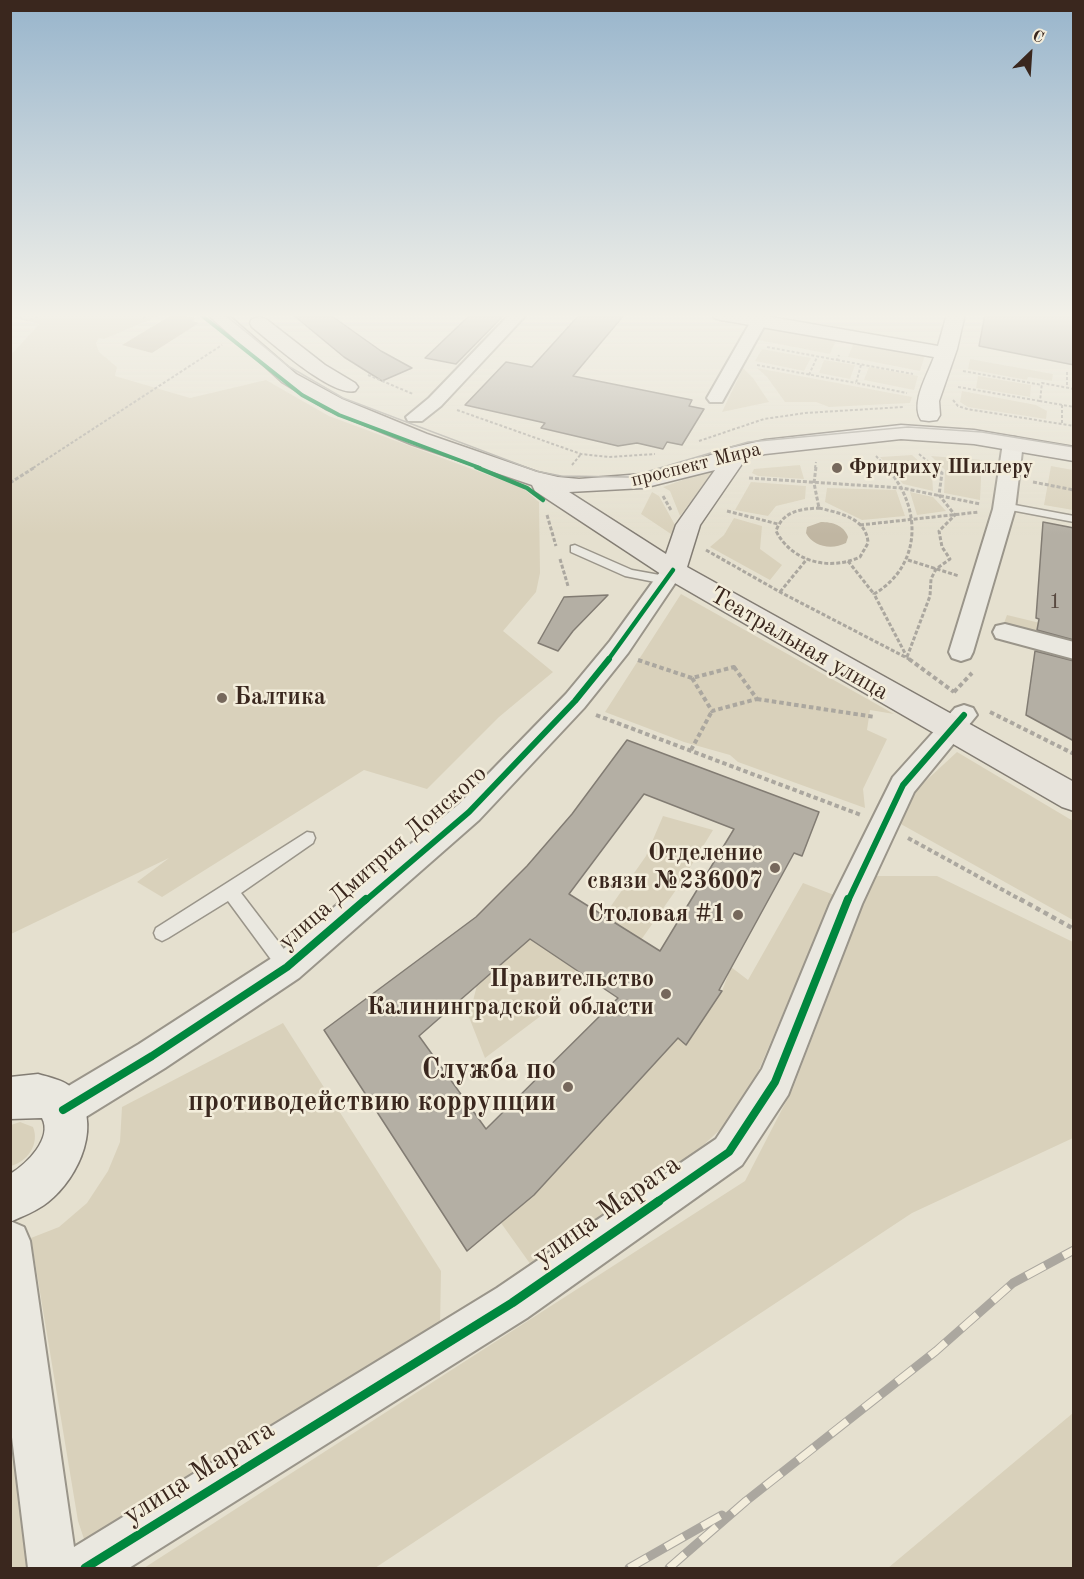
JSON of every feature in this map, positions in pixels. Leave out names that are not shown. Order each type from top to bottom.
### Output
[{"type":"main road","name":"проспект Мира","points":[[306,388],[334,404],[419,439],[541,471],[612,470],[750,431],[892,419],[924,418],[1012,442],[1074,454]]},
{"type":"main road","name":"проспект Мира","points":[[349,388],[633,510],[693,470],[744,462],[892,419]]},
{"type":"main road","name":"проспект Мира","points":[[1012,442],[1068,431]]},
{"type":"main road","points":[[633,510],[661,457]]},
{"type":"main road","name":"улица Дмитрия Донского","points":[[680,562],[688,525],[744,462]]},
{"type":"main road","name":"Театральная улица","points":[[541,471],[633,510]]},
{"type":"main road","name":"Театральная улица","points":[[579,486],[633,510],[680,562],[963,712],[1074,779]]},
{"type":"main road","name":"Театральная улица","points":[[963,712],[995,753],[1074,798]]},
{"type":"street","points":[[415,417],[435,402],[449,388]]},
{"type":"street","points":[[716,398],[722,388]]},
{"type":"street","points":[[924,418],[932,388]]},
{"type":"street","points":[[961,652],[1004,508],[1012,442]]},
{"type":"street","name":"улица Дмитрия Донского","points":[[63,1110],[152,1056],[287,967],[469,812],[575,701],[619,646],[680,562]]},
{"type":"street","points":[[1005,632],[1074,651]]},
{"type":"street","name":"улица Марата","points":[[85,1569],[512,1303],[729,1152],[776,1082],[846,904],[903,785],[963,712]]},
{"type":"street","points":[[10,1098],[27,1094],[46,1095],[63,1110],[67,1121],[65,1141],[56,1163],[40,1182],[10,1198]]},
{"type":"street","points":[[10,1241],[52,1569]]},
{"type":"lane","points":[[1004,508],[1074,519]]},
{"type":"lane","points":[[575,549],[629,573],[680,562]]},
{"type":"lane","points":[[162,933],[230,891],[307,838]]},
{"type":"lane","points":[[230,891],[287,967]]},
{"type":"path","points":[[10,483],[157,388]]},
{"type":"path","points":[[396,388],[582,454],[609,457],[661,457]]},
{"type":"path","points":[[882,388],[911,393]]},
{"type":"path","points":[[956,388],[953,400],[958,406],[1068,431]]},
{"type":"path","points":[[965,388],[1074,407]]},
{"type":"path","points":[[1040,401],[1042,388]]},
{"type":"path","points":[[1066,388],[1074,389]]},
{"type":"path","points":[[1062,405],[1068,431]]},
{"type":"path","points":[[694,444],[764,419],[805,413],[892,419],[924,418]]},
{"type":"path","points":[[892,419],[912,447],[942,473],[939,495],[956,515]]},
{"type":"path","points":[[1068,431],[1074,426]]},
{"type":"path","points":[[870,450],[902,488],[913,519],[908,560],[887,589],[874,594]]},
{"type":"path","points":[[816,456],[814,483],[819,508]]},
{"type":"path","points":[[744,462],[744,477],[902,488],[1004,508]]},
{"type":"path","points":[[1008,478],[1074,490]]},
{"type":"path","points":[[723,519],[731,503]]},
{"type":"path","points":[[819,508],[834,511],[861,525],[867,533],[869,542],[867,550],[859,557],[848,561],[821,563],[807,560],[785,547],[776,531],[783,517],[792,512],[819,508]]},
{"type":"path","points":[[861,525],[1004,508]]},
{"type":"path","points":[[726,511],[778,524]]},
{"type":"path","points":[[907,657],[930,596],[931,579],[936,569],[950,559],[942,547],[939,531],[956,515]]},
{"type":"path","points":[[780,592],[807,560]]},
{"type":"path","points":[[908,560],[983,583]]},
{"type":"path","points":[[848,561],[874,594],[907,657]]},
{"type":"path","points":[[680,562],[780,592],[907,657],[963,712],[1016,728],[1074,754]]},
{"type":"path","points":[[632,658],[692,678],[734,667],[757,699]]},
{"type":"path","points":[[692,678],[712,711]]},
{"type":"path","points":[[691,750],[712,711],[757,699],[886,718]]},
{"type":"path","points":[[595,714],[884,824],[1074,929]]},
{"type":"shaded area","name":"Балтика","points":[[10,388],[155,388],[190,398],[234,388],[279,388],[329,416],[523,488],[539,502],[540,573],[536,592],[503,631],[553,672],[499,717],[427,789],[364,770],[162,897],[137,882],[169,858],[11,934]]},
{"type":"shaded area","points":[[734,388],[759,388],[769,402],[722,412]]},
{"type":"shaded area","points":[[775,388],[862,388],[912,397],[910,403],[829,407],[816,402],[785,402]]},
{"type":"shaded area","points":[[976,388],[1031,388],[1030,397]]},
{"type":"shaded area","points":[[962,391],[1036,405],[1047,411],[1046,419],[968,407],[960,402]]},
{"type":"shaded area","points":[[912,455],[932,473],[933,491],[903,484],[880,457]]},
{"type":"shaded area","points":[[931,456],[982,460],[980,500],[944,493],[945,470]]},
{"type":"shaded area","points":[[800,465],[804,479],[758,476],[752,473],[754,469]]},
{"type":"shaded area","points":[[1051,466],[1073,470],[1073,510],[1044,505]]},
{"type":"shaded area","points":[[716,468],[680,516],[670,491],[663,487]]},
{"type":"shaded area","points":[[751,482],[806,486],[805,499],[776,506],[768,516],[735,510]]},
{"type":"shaded area","points":[[827,488],[896,490],[905,516],[862,520],[825,502]]},
{"type":"shaded area","points":[[652,492],[659,496],[675,525],[671,534],[641,514]]},
{"type":"shaded area","points":[[910,492],[933,497],[946,511],[917,515]]},
{"type":"shaded area","points":[[734,518],[762,526],[760,549],[782,565],[770,580],[710,547],[724,535]]},
{"type":"shaded area","points":[[821,522],[841,527],[848,537],[846,543],[829,547],[809,538],[806,533],[807,527]]},
{"type":"shaded area","points":[[681,594],[894,714],[870,710],[867,730],[887,739],[863,789],[865,808],[738,762],[730,755],[684,742],[605,712]]},
{"type":"shaded area","points":[[1007,615],[1073,631],[1073,643],[1004,623]]},
{"type":"shaded area","points":[[957,752],[1073,821],[1073,920],[899,823],[918,788]]},
{"type":"shaded area","points":[[663,816],[713,830],[678,887],[641,940],[604,916],[646,856]]},
{"type":"shaded area","points":[[874,876],[937,876],[1073,942],[1073,1138],[912,1213],[375,1568],[144,1568],[745,1181],[793,1088]]},
{"type":"shaded area","points":[[803,883],[834,895],[742,1109],[694,1154],[536,1272],[501,1223],[534,1195],[678,1038],[687,1044],[722,991],[731,967],[748,980]]},
{"type":"shaded area","points":[[529,937],[576,970],[542,1015],[485,1058],[469,1017],[477,985]]},
{"type":"shaded area","points":[[283,1023],[441,1271],[440,1328],[85,1542],[78,1521],[31,1238],[59,1227],[87,1203],[108,1171],[120,1142],[122,1107]]},
{"type":"shaded area","points":[[20,1122],[33,1127],[35,1140],[27,1156],[11,1166],[11,1125]]},
{"type":"shaded area","points":[[11,1405],[29,1568],[11,1568]]},
{"type":"shaded area","points":[[1073,1413],[1073,1568],[888,1568]]},
{"type":"building","points":[[482,388],[631,388],[692,400],[689,406],[704,409],[682,445],[667,442],[663,449],[637,443],[618,446],[541,428],[545,423],[465,405]]},
{"type":"building","points":[[1043,522],[1074,528],[1074,640],[1037,630]]},
{"type":"building","points":[[608,595],[573,631],[558,651],[538,643],[564,597]]},
{"type":"building","points":[[1035,651],[1074,661],[1074,741],[1026,715]]},
{"type":"building","name":"Правительство Калининградской области","points":[[627,740],[819,812],[802,856],[794,853],[719,990],[722,991],[686,1045],[678,1038],[534,1195],[467,1251],[324,1030],[476,917],[527,866],[572,814]],"holes":[[[644,794],[734,829],[660,951],[569,894]],[[530,939],[618,998],[486,1129],[419,1036]]]},
{"type":"tram line","points":[[325,388],[343,398],[536,471],[561,476],[629,477],[748,442],[908,427],[982,432],[1074,447]]},
{"type":"railway","points":[[669,1568],[746,1501],[936,1351],[1013,1283],[1074,1250]]},
{"type":"railway","points":[[629,1568],[722,1515]]},
{"type":"cycle path","points":[[292,388],[339,415],[508,479],[527,488],[543,500]]},
{"type":"cycle path","points":[[63,1110],[152,1056],[287,967],[469,812],[575,701],[619,647],[673,570]]},
{"type":"cycle path","points":[[85,1568],[512,1303],[729,1152],[775,1082],[846,904],[903,785],[964,715]]},
{"type":"place","name":"Фридриху Шиллеру","points":[[837,468]]},
{"type":"place","name":"Балтика","points":[[222,698]]},
{"type":"place","name":"Отделение связи №236007","points":[[775,868]]},
{"type":"place","name":"Столовая #1","points":[[738,915]]},
{"type":"place","name":"Правительство Калининградской области","points":[[666,994]]},
{"type":"place","name":"Служба по противодействию коррупции","points":[[568,1087]]}]
